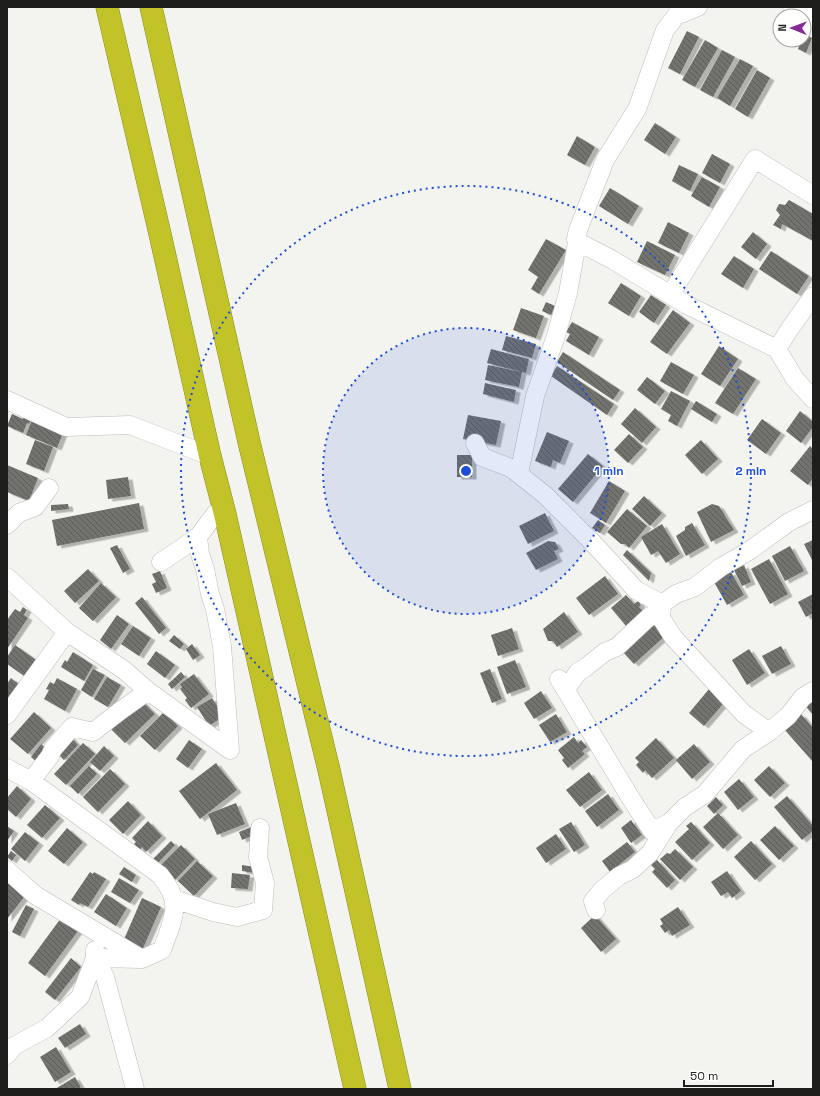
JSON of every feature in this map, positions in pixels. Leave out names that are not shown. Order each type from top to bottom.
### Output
[{"type":"highway","points":[[107,7],[210,456],[225,514],[355,1089]]},
{"type":"highway","points":[[151,7],[249,442],[329,770],[400,1089]]},
{"type":"street","points":[[518,474],[535,396],[555,339],[568,293],[578,230],[605,160],[637,110],[665,30],[678,11],[698,7]]},
{"type":"street","points":[[792,7],[813,17]]},
{"type":"street","points":[[670,295],[755,159],[813,195]]},
{"type":"street","points":[[577,242],[613,260],[687,306],[777,349],[795,379],[813,398]]},
{"type":"street","points":[[777,349],[813,296]]},
{"type":"street","points":[[7,400],[66,427],[130,425],[210,456]]},
{"type":"street","points":[[475,443],[482,458],[511,468],[545,495],[593,543],[656,610],[673,637],[744,714],[769,732]]},
{"type":"street","points":[[7,525],[19,513],[35,507],[49,488]]},
{"type":"street","points":[[668,823],[652,831],[603,754],[562,684],[604,652],[617,647],[656,610],[676,594],[695,587],[721,567],[749,551],[790,522],[813,510]]},
{"type":"street","points":[[161,562],[198,537],[208,524],[210,518],[215,514],[225,514]]},
{"type":"street","points":[[7,577],[66,632],[124,670],[148,691],[230,750],[222,646],[215,609],[200,554],[198,537]]},
{"type":"street","points":[[7,715],[66,632]]},
{"type":"street","points":[[596,910],[593,901],[602,890],[619,876],[633,869],[650,853],[668,823],[685,807],[705,794],[743,749],[769,732],[788,716],[803,697],[813,690]]},
{"type":"street","points":[[31,781],[50,756],[53,749],[72,727],[93,732],[148,691]]},
{"type":"street","points":[[7,768],[31,781],[160,875],[169,886],[174,899],[173,916],[162,950],[142,959],[95,958]]},
{"type":"street","points":[[174,899],[213,912],[237,917],[263,910],[265,883],[258,857],[260,828]]},
{"type":"street","points":[[7,870],[35,895],[142,959]]},
{"type":"street","points":[[7,1055],[14,1046],[47,1028],[80,997],[95,958],[96,941],[88,927]]},
{"type":"street","points":[[95,958],[106,977],[135,1089]]},
{"type":"building","points":[[687,31],[699,37],[680,74],[668,68]]},
{"type":"building","points":[[705,40],[718,48],[695,87],[682,80]]},
{"type":"building","points":[[798,48],[808,48],[806,53]]},
{"type":"building","points":[[722,50],[735,57],[713,97],[700,90]]},
{"type":"building","points":[[740,59],[753,66],[730,106],[717,98]]},
{"type":"building","points":[[757,70],[770,78],[748,117],[735,109]]},
{"type":"building","points":[[655,123],[676,137],[665,154],[644,140]]},
{"type":"building","points":[[577,136],[595,147],[585,165],[567,155]]},
{"type":"building","points":[[712,154],[730,164],[720,183],[702,173]]},
{"type":"building","points":[[679,165],[698,174],[690,191],[672,181]]},
{"type":"building","points":[[702,177],[720,187],[709,207],[691,196]]},
{"type":"building","points":[[610,188],[639,206],[628,224],[599,206]]},
{"type":"building","points":[[789,200],[813,214],[813,241],[782,224],[781,229],[773,225],[780,215],[776,210],[779,204],[785,205]]},
{"type":"building","points":[[668,222],[689,233],[679,253],[658,243]]},
{"type":"building","points":[[753,232],[767,244],[756,259],[741,247]]},
{"type":"building","points":[[546,239],[566,250],[539,294],[531,289],[538,277],[528,270]]},
{"type":"building","points":[[647,241],[675,255],[665,275],[637,262]]},
{"type":"building","points":[[771,251],[809,276],[797,294],[759,269]]},
{"type":"building","points":[[734,256],[754,269],[743,288],[721,274]]},
{"type":"building","points":[[621,283],[641,296],[629,316],[608,303]]},
{"type":"building","points":[[651,295],[666,305],[654,323],[639,312]]},
{"type":"building","points":[[546,302],[555,306],[551,315],[542,311]]},
{"type":"building","points":[[521,308],[544,316],[536,338],[513,330]]},
{"type":"building","points":[[673,310],[690,323],[667,354],[650,342]]},
{"type":"building","points":[[572,322],[599,337],[589,355],[566,341],[570,334],[566,332]]},
{"type":"building","points":[[506,336],[536,344],[532,358],[502,350]]},
{"type":"building","points":[[719,346],[738,359],[720,386],[701,374]]},
{"type":"building","points":[[491,349],[529,359],[526,373],[487,363]]},
{"type":"building","points":[[563,352],[620,390],[613,400],[557,362]]},
{"type":"building","points":[[671,362],[694,375],[683,394],[660,381]]},
{"type":"building","points":[[488,365],[522,372],[519,387],[485,380]]},
{"type":"building","points":[[557,366],[614,404],[607,415],[551,376]]},
{"type":"building","points":[[738,368],[756,379],[733,414],[715,403]]},
{"type":"building","points":[[647,377],[665,391],[655,404],[637,390]]},
{"type":"building","points":[[485,383],[516,390],[514,402],[483,394]]},
{"type":"building","points":[[671,391],[690,401],[677,426],[668,421],[671,415],[661,409]]},
{"type":"building","points":[[696,401],[717,414],[712,422],[691,409]]},
{"type":"building","points":[[635,408],[656,427],[642,443],[621,424]]},
{"type":"building","points":[[800,411],[813,422],[813,427],[801,443],[786,431]]},
{"type":"building","points":[[12,414],[23,419],[25,415],[32,418],[29,424],[27,423],[23,433],[7,426]]},
{"type":"building","points":[[468,415],[501,421],[496,445],[463,439]]},
{"type":"building","points":[[762,419],[781,433],[766,454],[747,440]]},
{"type":"building","points":[[32,420],[63,433],[57,448],[26,435]]},
{"type":"building","points":[[547,432],[569,441],[560,463],[553,460],[551,467],[535,461]]},
{"type":"building","points":[[629,434],[643,447],[628,463],[614,450]]},
{"type":"building","points":[[35,440],[53,447],[44,471],[26,464]]},
{"type":"building","points":[[701,440],[718,459],[702,474],[685,455]]},
{"type":"building","points":[[810,446],[813,449],[813,478],[808,485],[790,471]]},
{"type":"building","points":[[588,454],[603,466],[573,502],[558,489]]},
{"type":"building","points":[[457,455],[472,455],[472,477],[457,477]]},
{"type":"building","points":[[7,465],[38,478],[29,501],[7,492]]},
{"type":"building","points":[[128,477],[131,496],[108,499],[106,480]]},
{"type":"building","points":[[609,481],[625,491],[606,523],[590,513]]},
{"type":"building","points":[[644,496],[662,513],[650,526],[632,509]]},
{"type":"building","points":[[139,503],[144,529],[57,546],[52,520]]},
{"type":"building","points":[[68,504],[69,509],[51,511],[51,505]]},
{"type":"building","points":[[712,504],[719,506],[734,530],[711,542],[697,512]]},
{"type":"building","points":[[627,509],[647,526],[629,548],[625,544],[621,544],[607,532]]},
{"type":"building","points":[[545,513],[554,531],[528,544],[519,526]]},
{"type":"building","points":[[598,520],[605,525],[600,533],[592,528]]},
{"type":"building","points":[[692,523],[705,545],[686,556],[676,536],[685,530],[685,527]]},
{"type":"building","points":[[662,524],[680,554],[666,563],[658,551],[651,555],[641,537]]},
{"type":"building","points":[[813,540],[813,562],[804,544]]},
{"type":"building","points":[[548,541],[555,542],[559,549],[554,551],[558,559],[536,570],[526,553]]},
{"type":"building","points":[[117,545],[130,569],[123,573],[110,548]]},
{"type":"building","points":[[790,546],[804,571],[785,581],[772,556]]},
{"type":"building","points":[[627,550],[651,573],[649,581],[623,555]]},
{"type":"building","points":[[769,559],[788,594],[770,604],[751,569]]},
{"type":"building","points":[[744,565],[751,582],[742,586],[734,570]]},
{"type":"building","points":[[88,569],[99,581],[75,603],[64,591]]},
{"type":"building","points":[[160,571],[167,588],[156,593],[152,584],[156,582],[152,574]]},
{"type":"building","points":[[731,572],[744,595],[727,605],[714,582]]},
{"type":"building","points":[[605,576],[618,594],[589,615],[576,598]]},
{"type":"building","points":[[101,583],[116,597],[93,621],[79,608]]},
{"type":"building","points":[[813,594],[813,613],[806,617],[798,602]]},
{"type":"building","points":[[626,595],[634,604],[638,601],[641,605],[639,607],[643,611],[626,626],[611,608]]},
{"type":"building","points":[[142,597],[166,628],[159,634],[135,603]]},
{"type":"building","points":[[23,607],[27,610],[24,615],[28,618],[7,649],[7,620],[15,609],[20,612]]},
{"type":"building","points":[[564,612],[578,632],[557,647],[553,641],[548,641],[543,629]]},
{"type":"building","points":[[117,615],[129,624],[111,649],[100,640]]},
{"type":"building","points":[[651,621],[665,636],[634,664],[621,650]]},
{"type":"building","points":[[133,626],[151,638],[139,656],[121,644]]},
{"type":"building","points":[[512,628],[519,649],[498,656],[491,635]]},
{"type":"building","points":[[174,635],[184,644],[180,649],[169,641]]},
{"type":"building","points":[[192,644],[200,655],[193,660],[186,649]]},
{"type":"building","points":[[15,645],[39,662],[27,678],[7,664],[7,657]]},
{"type":"building","points":[[781,646],[791,664],[772,674],[762,656]]},
{"type":"building","points":[[749,649],[765,673],[747,685],[732,660]]},
{"type":"building","points":[[156,651],[175,665],[165,678],[147,664]]},
{"type":"building","points":[[73,652],[93,665],[84,681],[61,667],[65,660],[67,662]]},
{"type":"building","points":[[515,660],[526,687],[507,694],[497,667]]},
{"type":"building","points":[[93,669],[105,675],[92,697],[81,690]]},
{"type":"building","points":[[490,669],[502,699],[492,703],[480,673]]},
{"type":"building","points":[[181,672],[185,677],[172,689],[168,684]]},
{"type":"building","points":[[194,674],[209,694],[191,708],[185,700],[187,698],[180,689],[182,687],[180,684]]},
{"type":"building","points":[[107,677],[121,685],[108,707],[94,699]]},
{"type":"building","points":[[11,678],[22,687],[11,702],[7,699],[7,684]]},
{"type":"building","points":[[57,678],[77,689],[65,711],[44,699],[49,690],[46,689],[50,682],[54,684]]},
{"type":"building","points":[[709,689],[724,703],[704,726],[689,713]]},
{"type":"building","points":[[541,691],[552,708],[534,719],[524,703]]},
{"type":"building","points":[[813,694],[813,715],[802,702]]},
{"type":"building","points":[[212,698],[224,716],[209,726],[197,707]]},
{"type":"building","points":[[140,699],[155,714],[125,743],[110,728]]},
{"type":"building","points":[[34,712],[51,728],[28,754],[10,739]]},
{"type":"building","points":[[164,712],[178,726],[155,750],[140,736]]},
{"type":"building","points":[[556,714],[567,732],[550,742],[539,725]]},
{"type":"building","points":[[801,714],[813,728],[813,762],[784,729]]},
{"type":"building","points":[[70,736],[78,745],[64,760],[55,751]]},
{"type":"building","points":[[574,737],[578,743],[581,740],[587,747],[582,751],[585,754],[568,768],[562,760],[564,758],[558,750]]},
{"type":"building","points":[[656,738],[674,758],[652,778],[645,770],[643,773],[636,765],[639,762],[635,758]]},
{"type":"building","points":[[189,740],[202,749],[188,768],[176,759]]},
{"type":"building","points":[[83,743],[95,754],[66,785],[54,774]]},
{"type":"building","points":[[41,744],[48,750],[38,763],[31,757]]},
{"type":"building","points":[[694,744],[710,762],[692,779],[676,760]]},
{"type":"building","points":[[104,746],[114,756],[100,771],[90,762]]},
{"type":"building","points":[[216,763],[237,790],[200,819],[179,791]]},
{"type":"building","points":[[89,766],[97,774],[78,794],[70,786]]},
{"type":"building","points":[[769,766],[785,783],[770,797],[754,780]]},
{"type":"building","points":[[110,769],[125,784],[98,812],[83,797]]},
{"type":"building","points":[[589,772],[602,790],[580,807],[566,790]]},
{"type":"building","points":[[739,779],[754,797],[738,810],[724,792]]},
{"type":"building","points":[[17,786],[31,799],[16,817],[7,809],[7,798]]},
{"type":"building","points":[[608,794],[619,810],[597,827],[585,811]]},
{"type":"building","points":[[787,796],[813,826],[813,831],[802,840],[774,807]]},
{"type":"building","points":[[716,797],[723,805],[714,814],[707,806]]},
{"type":"building","points":[[128,801],[141,815],[123,834],[109,820]]},
{"type":"building","points":[[236,803],[245,824],[217,835],[208,814]]},
{"type":"building","points":[[45,805],[60,818],[42,838],[27,825]]},
{"type":"building","points":[[718,813],[738,835],[723,849],[703,827]]},
{"type":"building","points":[[631,820],[642,835],[631,843],[621,828]]},
{"type":"building","points":[[148,821],[162,836],[146,852],[142,847],[140,850],[134,844],[136,842],[132,838]]},
{"type":"building","points":[[571,822],[585,845],[574,852],[559,829]]},
{"type":"building","points":[[691,822],[710,843],[692,860],[675,842],[689,829],[686,826]]},
{"type":"building","points":[[7,826],[14,831],[7,841]]},
{"type":"building","points":[[775,826],[794,846],[779,860],[760,840]]},
{"type":"building","points":[[251,827],[254,835],[242,840],[239,832]]},
{"type":"building","points":[[67,828],[83,842],[64,864],[48,851]]},
{"type":"building","points":[[25,832],[39,843],[25,861],[11,849]]},
{"type":"building","points":[[556,834],[566,849],[546,863],[536,848]]},
{"type":"building","points":[[171,841],[175,845],[158,863],[153,859]]},
{"type":"building","points":[[751,841],[772,864],[755,880],[734,857]]},
{"type":"building","points":[[627,842],[635,852],[610,872],[602,861]]},
{"type":"building","points":[[181,845],[195,859],[175,880],[160,866]]},
{"type":"building","points":[[675,849],[693,867],[680,880],[660,859],[667,853],[670,854]]},
{"type":"building","points":[[11,851],[16,855],[12,861],[7,857]]},
{"type":"building","points":[[657,860],[675,880],[667,888],[652,872],[655,869],[651,865]]},
{"type":"building","points":[[197,861],[213,876],[194,896],[178,881]]},
{"type":"building","points":[[242,865],[255,867],[255,873],[242,871]]},
{"type":"building","points":[[124,867],[136,875],[132,882],[119,874]]},
{"type":"building","points":[[727,871],[741,891],[732,898],[728,892],[721,896],[711,882]]},
{"type":"building","points":[[90,872],[93,874],[94,872],[106,879],[88,907],[80,903],[79,905],[71,900]]},
{"type":"building","points":[[232,873],[250,875],[248,889],[231,888]]},
{"type":"building","points":[[119,878],[139,890],[130,903],[111,892]]},
{"type":"building","points":[[7,882],[25,896],[7,919]]},
{"type":"building","points":[[106,894],[127,908],[116,926],[94,912]]},
{"type":"building","points":[[142,898],[161,907],[141,953],[122,944]]},
{"type":"building","points":[[26,905],[34,909],[20,936],[12,932]]},
{"type":"building","points":[[678,907],[690,925],[672,936],[669,930],[665,933],[660,926],[663,924],[660,919]]},
{"type":"building","points":[[595,915],[616,939],[601,952],[581,928]]},
{"type":"building","points":[[61,918],[78,931],[45,976],[28,963]]},
{"type":"building","points":[[71,958],[81,967],[55,1000],[45,992]]},
{"type":"building","points":[[80,1024],[86,1034],[65,1048],[58,1038]]},
{"type":"building","points":[[56,1047],[71,1072],[55,1082],[40,1057]]},
{"type":"building","points":[[75,1077],[81,1087],[77,1089],[55,1089]]}]
